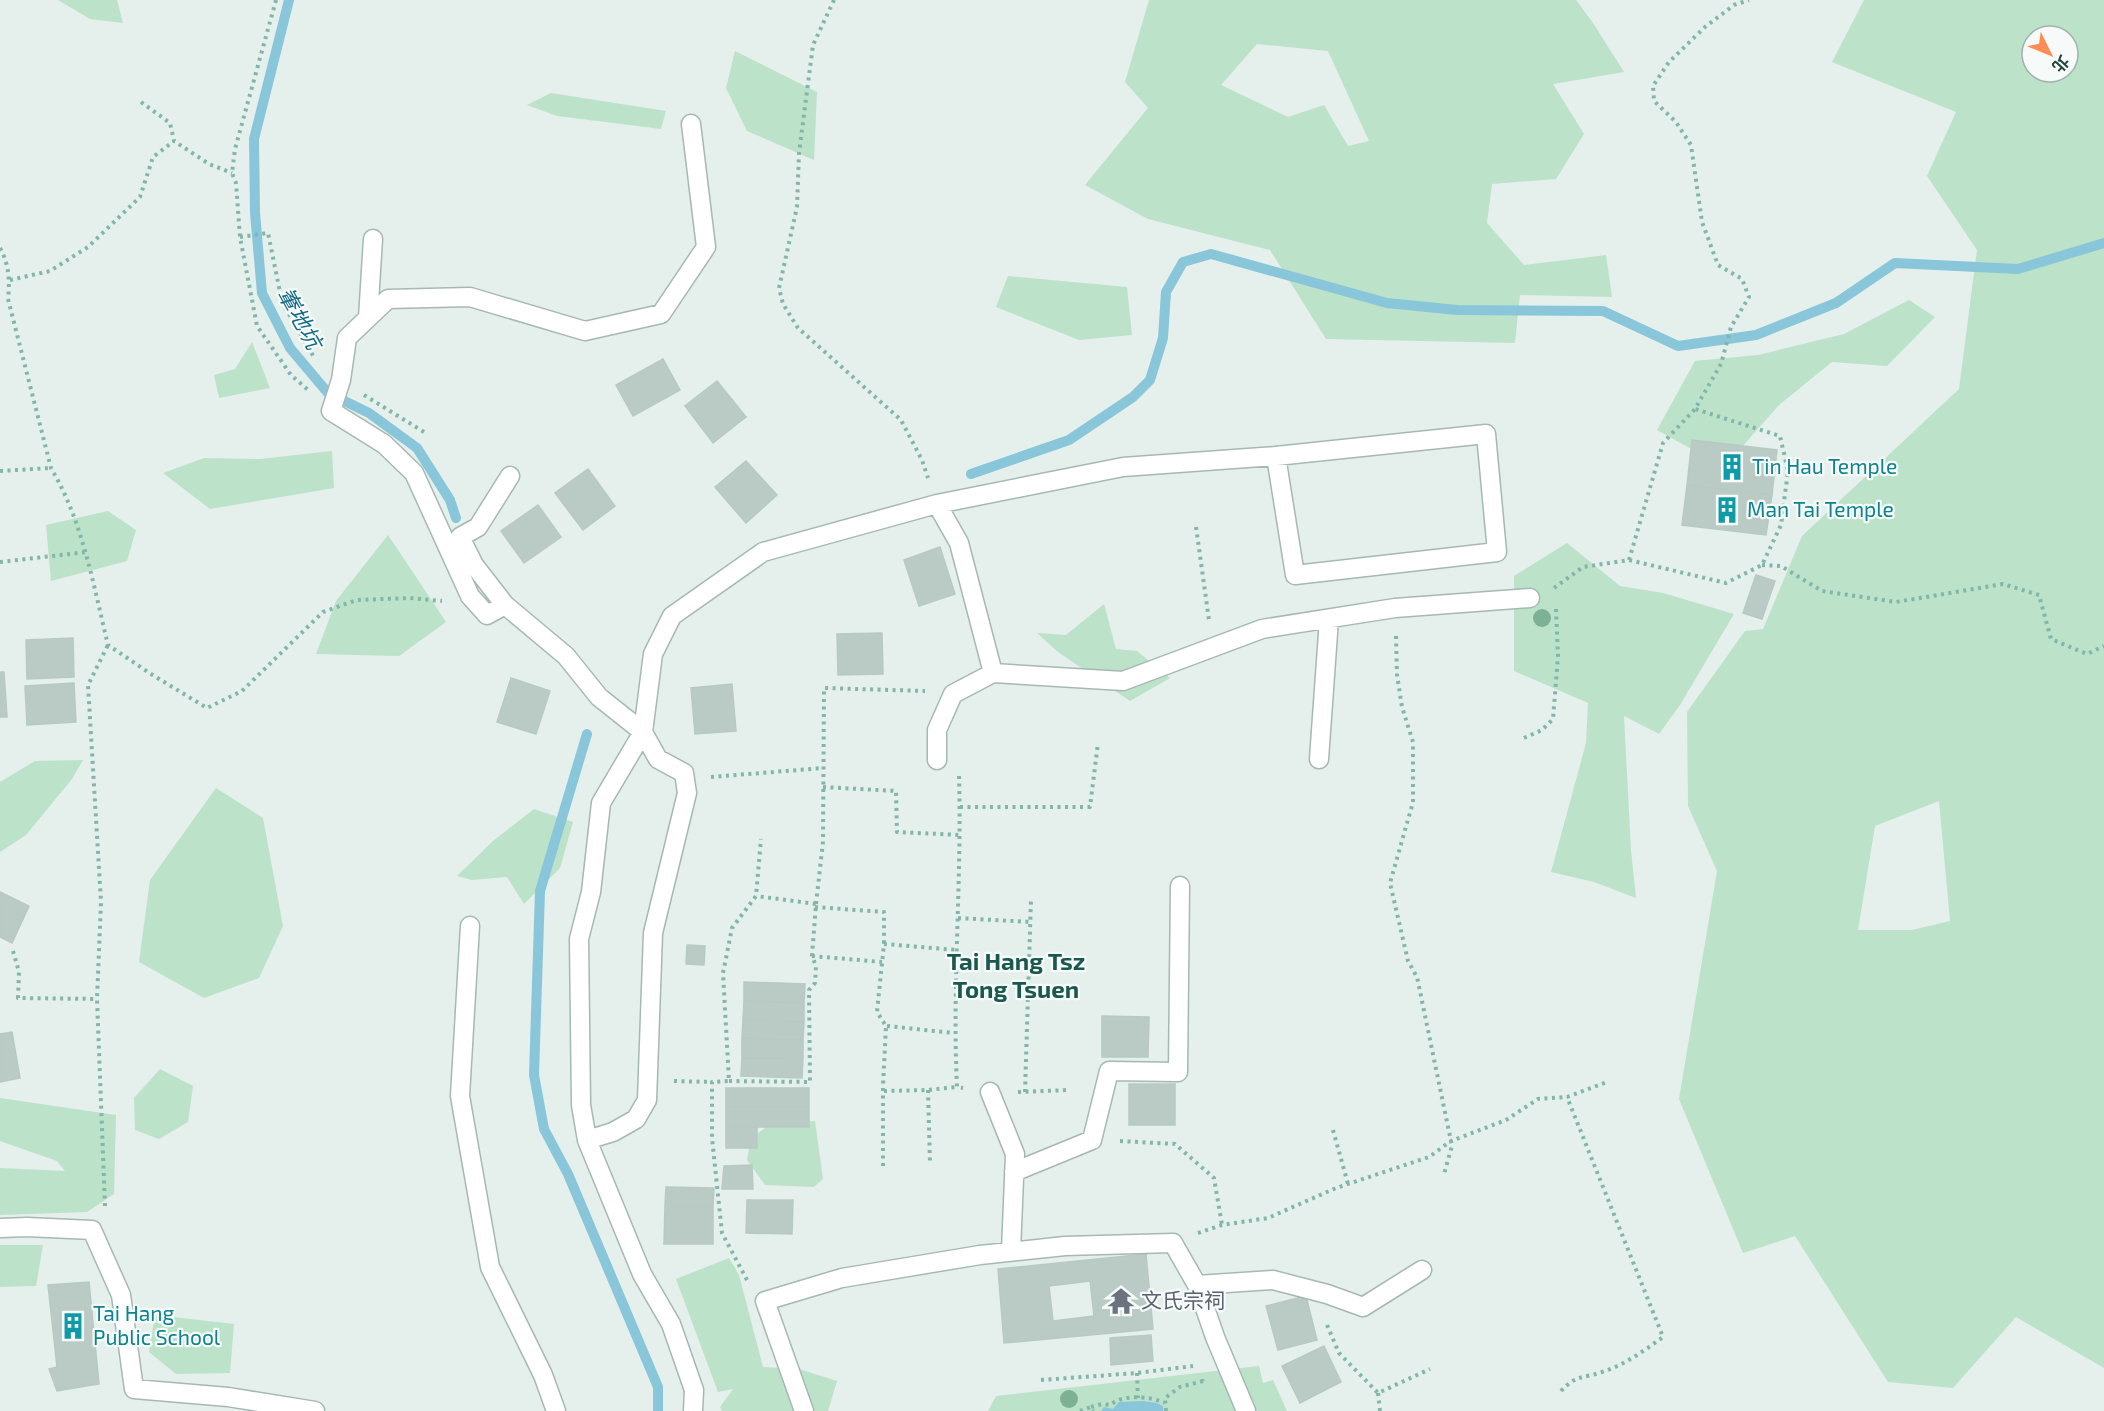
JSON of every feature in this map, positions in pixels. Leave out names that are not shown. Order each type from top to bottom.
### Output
[{"type":"street","points":[[506,605],[487,615],[478,605],[471,596],[414,473],[384,444],[332,409],[339,387],[347,338],[388,299],[470,297],[585,331],[661,314],[706,247],[691,124]]},
{"type":"street","points":[[368,318],[373,239]]},
{"type":"street","points":[[693,1411],[694,1390],[671,1324],[642,1274],[587,1140],[581,1105],[579,939],[591,892],[601,803],[643,732],[653,654],[672,616],[763,552],[937,504],[1123,467],[1276,456],[1486,434],[1497,552],[1294,575],[1276,456]]},
{"type":"street","points":[[510,476],[478,527],[460,537],[474,565],[506,605],[566,656],[599,697],[643,732],[658,759],[684,773],[687,793],[653,933],[647,1100],[636,1119],[613,1132],[587,1140]]},
{"type":"street","points":[[937,504],[959,543],[993,674]]},
{"type":"street","points":[[937,760],[937,730],[953,694],[993,674],[1123,681],[1262,629],[1395,608],[1530,598]]},
{"type":"street","points":[[1319,759],[1329,619]]},
{"type":"street","points":[[1014,1172],[1092,1140],[1109,1071],[1178,1072],[1180,886]]},
{"type":"street","points":[[470,926],[460,1096],[488,1256],[490,1267],[543,1376],[556,1411]]},
{"type":"street","points":[[990,1092],[1015,1154],[1011,1251]]},
{"type":"street","points":[[0,1228],[92,1230],[122,1295],[134,1389],[228,1397],[315,1411]]},
{"type":"street","points":[[804,1411],[765,1301],[842,1278],[980,1255],[1065,1246],[1173,1243],[1197,1285],[1215,1337],[1246,1411]]},
{"type":"street","points":[[1197,1285],[1273,1280],[1327,1294],[1363,1307],[1422,1270]]},
{"type":"path","points":[[276,0],[235,148],[232,173],[236,183],[240,237],[257,326],[291,375],[332,409]]},
{"type":"path","points":[[834,0],[813,45],[799,153],[797,207],[779,288],[783,304],[798,328],[901,420],[922,460],[937,504]]},
{"type":"path","points":[[1629,560],[1662,443],[1695,409],[1721,364],[1731,327],[1749,297],[1742,279],[1718,265],[1702,222],[1691,145],[1676,122],[1654,101],[1653,86],[1669,62],[1705,27],[1734,5],[1749,0]]},
{"type":"path","points":[[141,102],[170,123],[174,141],[208,164],[232,173]]},
{"type":"path","points":[[10,280],[50,271],[88,247],[140,197],[153,157],[174,141]]},
{"type":"path","points":[[240,237],[264,233]]},
{"type":"path","points":[[0,248],[10,280],[8,299],[51,468],[64,490],[87,552],[108,645],[88,685],[101,902],[97,999],[105,1219],[92,1230]]},
{"type":"path","points":[[1695,409],[1780,436],[1788,471],[1781,525],[1762,566]]},
{"type":"path","points":[[0,471],[51,468]]},
{"type":"path","points":[[1196,527],[1212,648]]},
{"type":"path","points":[[0,562],[87,552]]},
{"type":"path","points":[[1530,598],[1556,588],[1583,567],[1629,560],[1726,583],[1762,566],[1781,566],[1822,591],[1896,602],[2003,584],[2039,595],[2051,639],[2086,654],[2104,646]]},
{"type":"path","points":[[1524,738],[1542,730],[1553,719],[1558,656],[1556,588]]},
{"type":"path","points":[[108,645],[207,708],[242,691],[323,612],[357,600],[379,599],[410,598],[478,605]]},
{"type":"path","points":[[1395,608],[1399,686],[1402,707],[1413,742],[1413,802],[1390,883],[1408,961],[1417,977],[1452,1146],[1444,1174]]},
{"type":"path","points":[[647,1080],[810,1082],[809,990],[815,983],[816,966],[812,956],[815,905],[823,842],[824,688],[920,690],[953,694]]},
{"type":"path","points":[[960,807],[1090,807],[1098,742]]},
{"type":"path","points":[[937,760],[958,754],[960,834],[954,1033],[957,1087]]},
{"type":"path","points":[[685,779],[823,768]]},
{"type":"path","points":[[823,787],[896,791],[897,832],[960,834]]},
{"type":"path","points":[[729,1081],[723,973],[732,927],[756,896],[761,839]]},
{"type":"path","points":[[756,896],[884,912],[884,945],[877,1012],[886,1026],[883,1166]]},
{"type":"path","points":[[1025,1092],[1032,899]]},
{"type":"path","points":[[958,918],[1031,922]]},
{"type":"path","points":[[884,945],[956,950]]},
{"type":"path","points":[[13,951],[19,972],[18,998],[97,999]]},
{"type":"path","points":[[812,956],[882,962]]},
{"type":"path","points":[[886,1026],[954,1033]]},
{"type":"path","points":[[712,1082],[712,1138],[722,1233],[751,1288],[765,1301]]},
{"type":"path","points":[[1173,1243],[1222,1225],[1268,1218],[1348,1184],[1429,1158],[1451,1141],[1506,1120],[1538,1099],[1567,1096],[1607,1082]]},
{"type":"path","points":[[884,1091],[957,1087],[990,1092],[1068,1090]]},
{"type":"path","points":[[928,1090],[930,1163]]},
{"type":"path","points":[[1561,1391],[1572,1379],[1602,1372],[1639,1354],[1663,1337],[1567,1096]]},
{"type":"path","points":[[1333,1130],[1348,1184]]},
{"type":"path","points":[[1092,1140],[1175,1144],[1214,1178],[1222,1225]]},
{"type":"path","points":[[1324,1316],[1339,1353],[1378,1393],[1380,1411]]},
{"type":"path","points":[[1041,1380],[1137,1373],[1193,1366]]},
{"type":"path","points":[[1378,1393],[1430,1369]]},
{"type":"path","points":[[1137,1373],[1138,1398]]},
{"type":"path","points":[[1166,1411],[1165,1398],[1180,1387],[1203,1381],[1206,1384]]},
{"type":"path","points":[[1080,1411],[1110,1404],[1117,1399],[1155,1398],[1165,1403]]},
{"type":"green space","points":[[58,0],[117,0],[123,23],[90,19]]},
{"type":"green space","points":[[1149,0],[1576,0],[1624,72],[1553,84],[1584,134],[1556,179],[1492,184],[1487,223],[1524,265],[1606,255],[1612,297],[1520,295],[1515,343],[1326,339],[1270,250],[1148,219],[1085,185],[1148,108],[1125,82]],"holes":[[[1257,44],[1328,51],[1369,141],[1348,146],[1324,105],[1288,117],[1221,85]]]},
{"type":"green space","points":[[1864,0],[2104,0],[2104,1368],[2016,1317],[1953,1388],[1888,1382],[1795,1236],[1743,1253],[1679,1099],[1717,871],[1688,806],[1687,712],[1745,631],[1763,629],[1802,536],[1959,389],[1977,250],[1927,176],[1956,112],[1832,62]],"holes":[[[1939,801],[1950,921],[1912,930],[1858,930],[1875,826]]]},
{"type":"green space","points":[[735,51],[817,92],[814,160],[747,131],[726,88]]},
{"type":"green space","points":[[551,93],[666,111],[661,129],[557,116],[527,105]]},
{"type":"green space","points":[[1008,276],[1127,287],[1132,335],[1079,340],[996,307]]},
{"type":"green space","points":[[1909,300],[1935,317],[1887,366],[1832,362],[1779,405],[1724,467],[1657,430],[1695,361],[1758,355],[1844,334]]},
{"type":"green space","points":[[252,342],[270,388],[219,398],[214,375],[235,369]]},
{"type":"green space","points":[[332,451],[334,488],[210,509],[163,473],[204,458],[260,459]]},
{"type":"green space","points":[[108,511],[136,530],[127,561],[51,581],[46,525]]},
{"type":"green space","points":[[388,535],[446,622],[399,656],[316,654],[336,601]]},
{"type":"green space","points":[[1567,543],[1620,586],[1663,593],[1734,614],[1680,705],[1659,734],[1624,716],[1631,850],[1636,898],[1594,882],[1551,872],[1586,743],[1588,703],[1514,671],[1514,576]]},
{"type":"green space","points":[[1104,604],[1116,649],[1137,651],[1170,678],[1130,701],[1058,652],[1037,633],[1066,635]]},
{"type":"green space","points":[[83,760],[72,779],[26,835],[0,852],[0,782],[35,761]]},
{"type":"green space","points":[[216,788],[263,818],[283,926],[259,978],[204,998],[139,962],[150,880]]},
{"type":"green space","points":[[534,809],[573,822],[560,868],[524,904],[507,877],[472,880],[457,876],[493,841]]},
{"type":"green space","points":[[160,1069],[193,1086],[188,1122],[159,1139],[135,1130],[134,1098]]},
{"type":"green space","points":[[0,1098],[116,1115],[114,1194],[87,1212],[0,1215],[0,1168],[65,1171],[57,1161],[0,1141]]},
{"type":"green space","points":[[815,1121],[823,1179],[814,1187],[765,1185],[747,1160],[751,1138],[772,1123]]},
{"type":"green space","points":[[0,1245],[43,1245],[36,1286],[0,1287]]},
{"type":"green space","points":[[729,1258],[739,1275],[763,1367],[799,1369],[837,1381],[828,1411],[722,1411],[720,1407],[733,1389],[718,1392],[676,1279]]},
{"type":"green space","points":[[155,1315],[234,1324],[230,1373],[176,1374],[149,1352]]},
{"type":"green space","points":[[1259,1366],[1263,1383],[1273,1380],[1287,1411],[988,1411],[996,1396]]},
{"type":"water","points":[[1143,1401],[1163,1406],[1163,1411],[1101,1411],[1104,1407],[1113,1409],[1119,1402]]},
{"type":"building","points":[[663,359],[680,390],[633,416],[616,385]]},
{"type":"building","points":[[717,381],[746,417],[713,443],[685,406]]},
{"type":"building","name":"Tin Hau Temple","points":[[1692,440],[1777,450],[1772,495],[1687,485]]},
{"type":"building","points":[[746,461],[777,495],[746,523],[715,487]]},
{"type":"building","points":[[588,469],[615,506],[583,530],[555,493]]},
{"type":"building","name":"Man Tai Temple","points":[[1687,485],[1772,495],[1766,535],[1682,525]]},
{"type":"building","points":[[538,505],[561,537],[524,563],[501,531]]},
{"type":"building","points":[[940,547],[955,594],[919,606],[904,560]]},
{"type":"building","points":[[1756,575],[1775,581],[1762,619],[1743,613]]},
{"type":"building","points":[[882,633],[883,674],[838,675],[837,634]]},
{"type":"building","points":[[73,638],[74,677],[27,679],[26,640]]},
{"type":"building","points":[[0,672],[4,672],[7,717],[0,717]]},
{"type":"building","points":[[511,678],[550,691],[536,734],[497,722]]},
{"type":"building","points":[[74,683],[76,722],[27,725],[25,686]]},
{"type":"building","points":[[732,684],[736,731],[695,734],[691,688]]},
{"type":"building","points":[[0,892],[29,906],[12,943],[0,937]]},
{"type":"building","points":[[687,945],[705,946],[704,965],[686,964]]},
{"type":"building","points":[[744,982],[805,984],[804,1003],[744,1001]]},
{"type":"building","points":[[744,1001],[804,1003],[804,1022],[743,1020]]},
{"type":"building","points":[[1102,1016],[1149,1017],[1148,1057],[1102,1057]]},
{"type":"building","points":[[743,1020],[804,1022],[803,1040],[742,1038]]},
{"type":"building","points":[[12,1032],[20,1078],[0,1082],[0,1034]]},
{"type":"building","points":[[742,1038],[803,1040],[803,1059],[742,1058]]},
{"type":"building","points":[[742,1058],[803,1059],[802,1078],[741,1076]]},
{"type":"building","points":[[1129,1084],[1175,1084],[1175,1125],[1129,1125]]},
{"type":"building","points":[[726,1088],[809,1088],[809,1107],[726,1107]]},
{"type":"building","points":[[726,1107],[809,1107],[809,1127],[726,1127]]},
{"type":"building","points":[[726,1127],[757,1127],[757,1148],[726,1148]]},
{"type":"building","points":[[752,1165],[753,1189],[722,1189],[724,1166]]},
{"type":"building","points":[[666,1187],[714,1188],[713,1206],[665,1206]]},
{"type":"building","points":[[747,1200],[793,1200],[792,1234],[746,1233]]},
{"type":"building","points":[[665,1206],[713,1206],[713,1244],[664,1244]]},
{"type":"building","name":"文氏宗祠","points":[[1146,1254],[1153,1329],[1004,1343],[998,1269]],"holes":[[[1090,1281],[1094,1316],[1053,1321],[1049,1286]]]},
{"type":"building","name":"Tai Hang Public School","points":[[89,1282],[99,1384],[57,1391],[49,1369],[57,1367],[48,1285]]},
{"type":"building","points":[[1306,1296],[1317,1340],[1278,1350],[1266,1306]]},
{"type":"building","points":[[1151,1335],[1153,1361],[1111,1365],[1110,1338]]},
{"type":"building","points":[[1324,1346],[1341,1382],[1300,1403],[1282,1366]]},
{"type":"waterway","name":"輋地坑","points":[[289,0],[254,139],[255,213],[262,293],[290,348],[328,393],[369,413],[417,448],[450,500],[456,518]]},
{"type":"waterway","points":[[971,474],[1069,440],[1133,397],[1150,380],[1163,338],[1166,292],[1183,262],[1211,254],[1387,303],[1457,310],[1603,311],[1678,346],[1756,335],[1836,303],[1895,263],[2018,269],[2104,243]]},
{"type":"waterway","points":[[587,734],[540,891],[534,1075],[544,1129],[568,1174],[658,1387],[658,1411]]},
{"type":"place","name":"Tin Hau Temple","points":[[1732,467]]},
{"type":"place","name":"Man Tai Temple","points":[[1727,510]]},
{"type":"place","name":"文氏宗祠","points":[[1121,1301]]},
{"type":"place","name":"Tai Hang Public School","points":[[73,1326]]},
{"type":"district","name":"Tai Hang Tsz Tong Tsuen","points":[[1016,976]]}]
